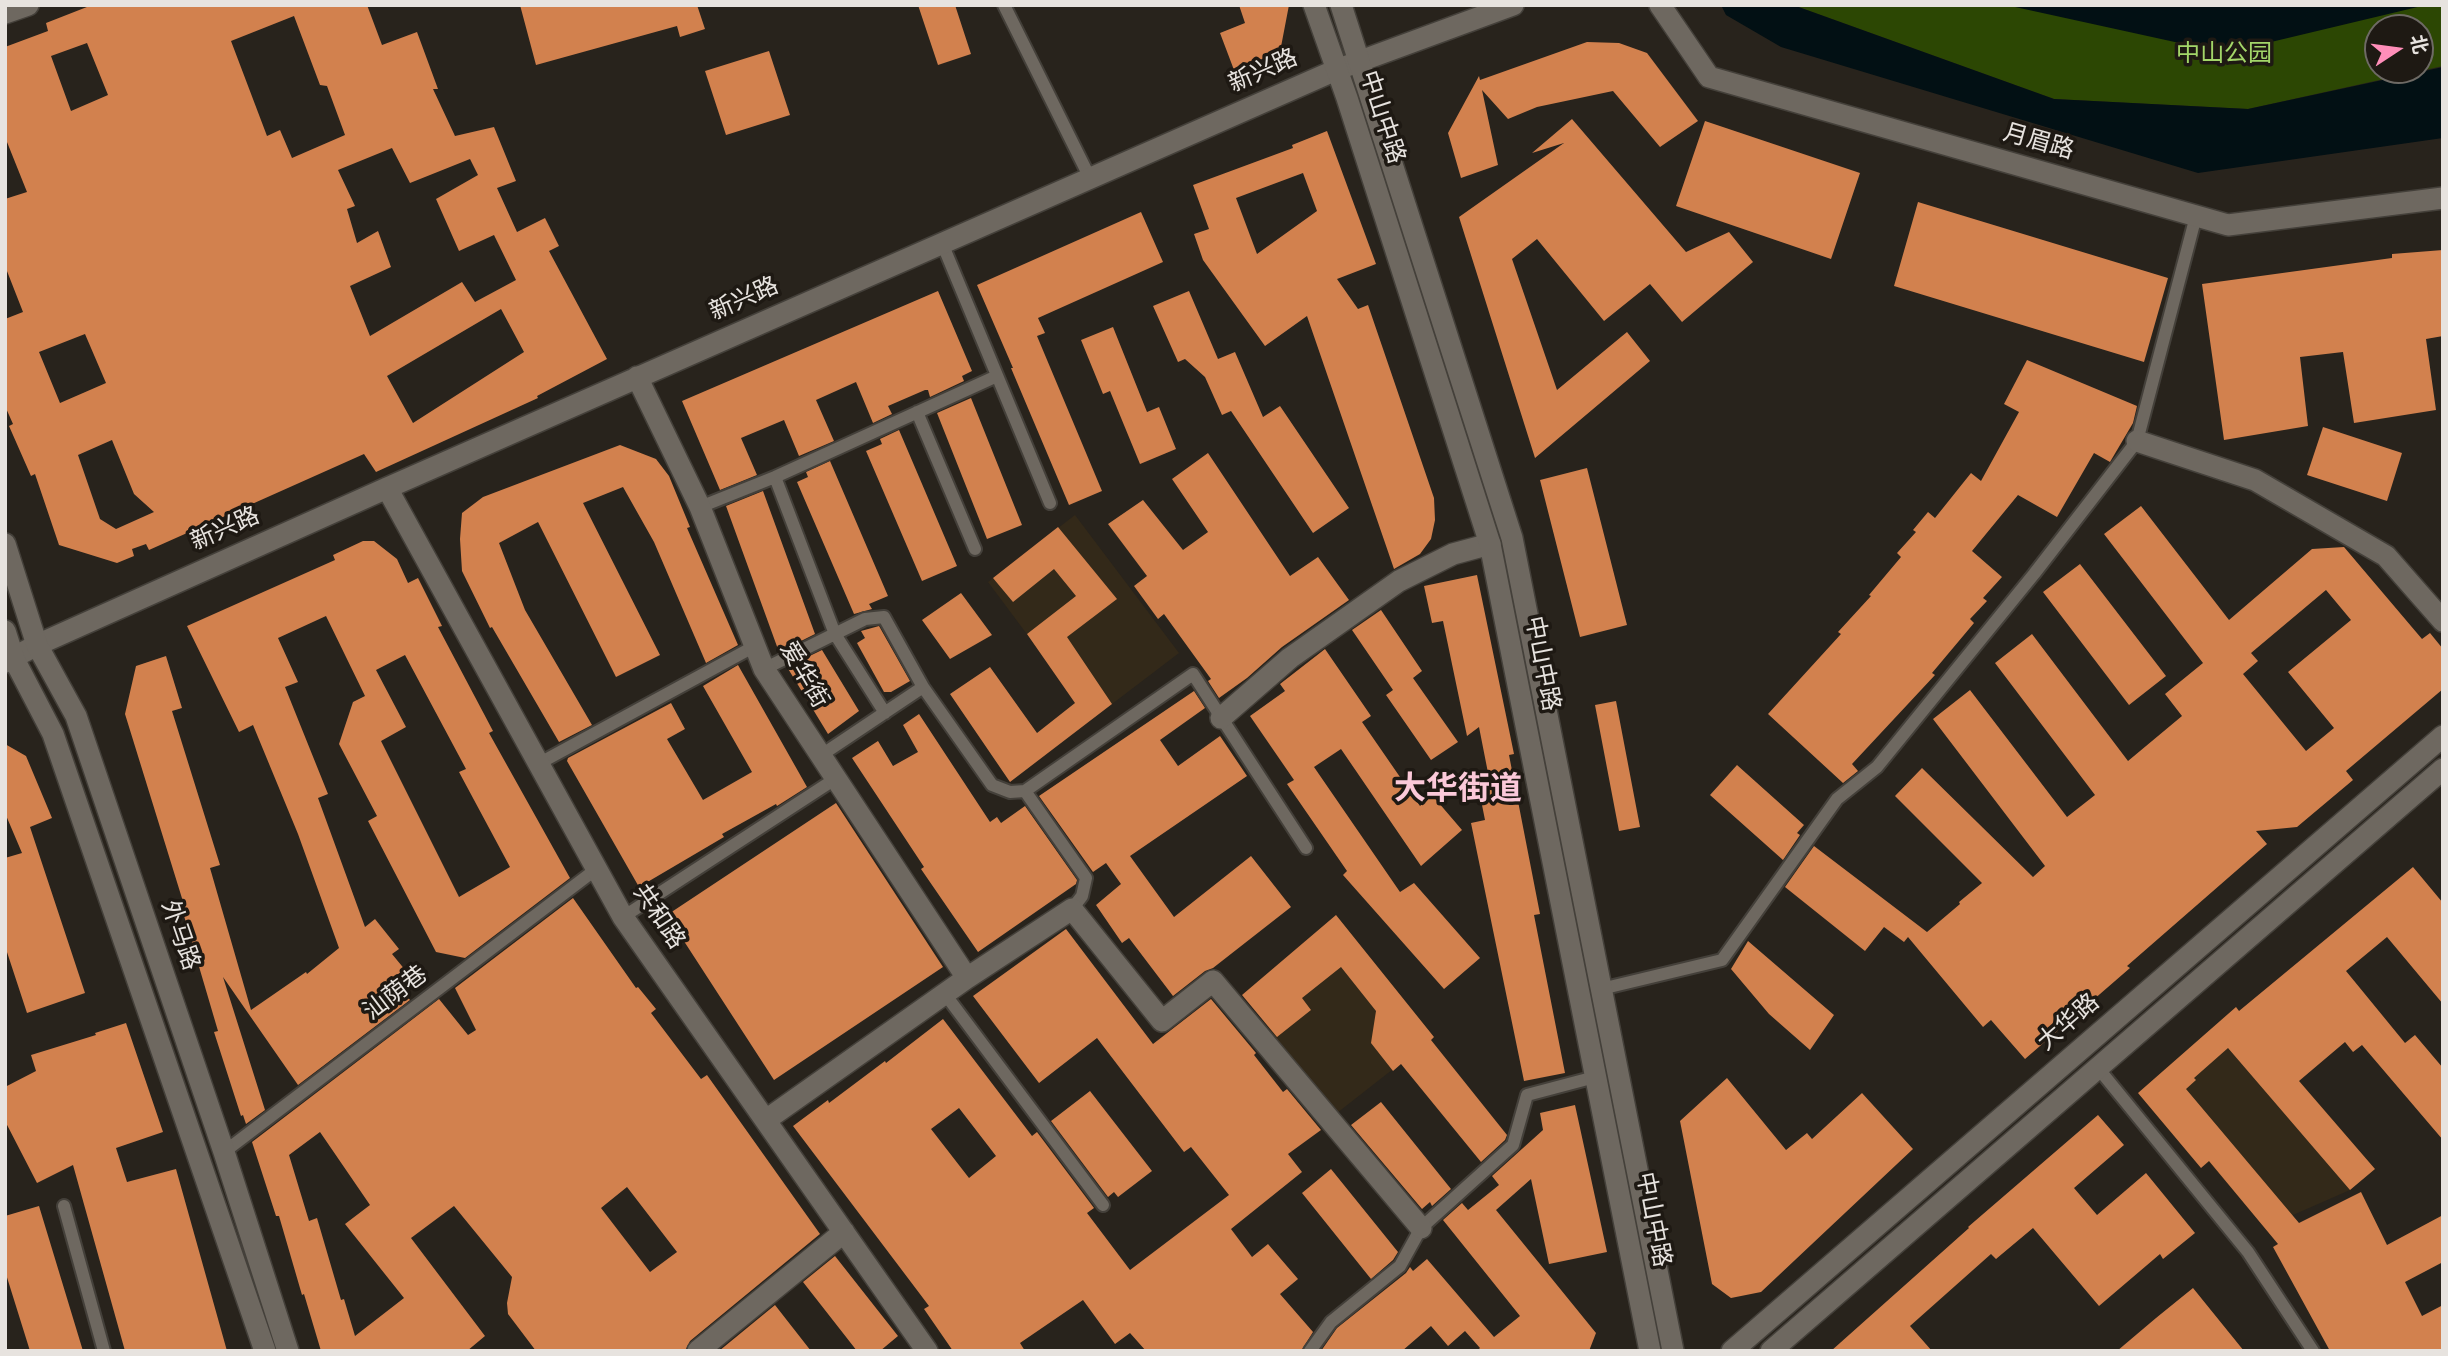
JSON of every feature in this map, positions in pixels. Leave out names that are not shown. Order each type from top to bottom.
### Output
[{"type":"street","points":[[5,13],[29,5]]},
{"type":"street","name":"中山中路","points":[[1314,5],[1490,544],[1650,1351]]},
{"type":"street","name":"中山中路","points":[[1341,5],[1512,538],[1673,1351]]},
{"type":"street","name":"新兴路","points":[[10,660],[37,645],[387,488],[1336,69],[1513,5]]},
{"type":"street","name":"月眉路","points":[[1660,5],[1709,77],[2228,225],[2443,198]]},
{"type":"street","name":"爱华街","points":[[637,377],[700,507],[764,669],[967,978]]},
{"type":"street","points":[[2137,441],[2255,480],[2386,556],[2443,621]]},
{"type":"street","name":"共和路","points":[[387,488],[623,917],[927,1351]]},
{"type":"street","name":"外马路","points":[[5,544],[37,645],[76,716],[224,1152],[288,1351]]},
{"type":"street","points":[[1221,718],[1290,658],[1399,581],[1453,554],[1490,544]]},
{"type":"street","points":[[5,631],[10,660],[53,734],[265,1351]]},
{"type":"street","name":"大华路","points":[[1731,1351],[2443,736]]},
{"type":"street","points":[[1771,1351],[2443,769]]},
{"type":"street","points":[[766,1120],[967,978],[1072,909],[1162,1021],[1213,981],[1421,1228]]},
{"type":"street","points":[[698,1351],[844,1233]]},
{"type":"lane","points":[[1004,5],[1090,178]]},
{"type":"lane","points":[[1601,989],[1722,960],[1837,799],[1877,767],[2034,574],[2137,441],[2196,216]]},
{"type":"lane","points":[[942,243],[1050,503]]},
{"type":"lane","points":[[700,507],[775,477],[997,376]]},
{"type":"lane","points":[[917,412],[975,549]]},
{"type":"lane","points":[[775,477],[835,634],[885,713]]},
{"type":"lane","points":[[764,669],[865,620],[884,617],[923,687],[992,785],[1010,792],[1025,791],[1193,674],[1306,848]]},
{"type":"lane","points":[[538,764],[755,646]]},
{"type":"lane","points":[[820,755],[923,687]]},
{"type":"lane","points":[[623,917],[835,779]]},
{"type":"lane","points":[[1025,791],[1086,878],[1082,896],[1072,909]]},
{"type":"lane","name":"汕荫巷","points":[[224,1152],[595,870]]},
{"type":"lane","points":[[945,994],[1103,1205]]},
{"type":"lane","points":[[2098,1068],[2248,1252],[2313,1351]]},
{"type":"lane","points":[[1310,1351],[1331,1322],[1400,1266],[1421,1228],[1513,1145],[1527,1095],[1595,1077]]},
{"type":"lane","points":[[64,1206],[103,1351]]},
{"type":"shaded area","points":[[1721,5],[1793,5],[2054,99],[2248,109],[2364,84],[2434,84],[2434,69],[2443,67],[2443,138],[2198,173],[1781,47],[1726,15]]},
{"type":"shaded area","points":[[2006,5],[2426,5],[2388,14],[2364,14],[2364,20],[2225,53]]},
{"type":"shaded area","points":[[1075,515],[1179,653],[1091,720],[988,582]]},
{"type":"shaded area","points":[[1336,915],[1434,1037],[1337,1113],[1276,1038],[1244,993]]},
{"type":"shaded area","points":[[2236,1007],[2375,1169],[2350,1190],[2293,1215],[2270,1234],[2209,1162],[2201,1168],[2138,1093]]},
{"type":"green space","name":"中山公园","points":[[1793,5],[2443,5],[2443,66],[2434,68],[2434,14],[2364,14],[2364,83],[2248,109],[2054,99]]},
{"type":"building","points":[[92,5],[367,5],[382,45],[417,32],[438,89],[433,89],[455,136],[494,127],[516,181],[497,188],[517,232],[545,218],[559,246],[549,251],[607,359],[537,396],[538,398],[376,472],[364,454],[149,550],[146,544],[132,549],[134,556],[117,563],[59,545],[35,474],[31,476],[9,426],[13,424],[5,406],[5,319],[23,312],[5,266],[5,199],[27,192],[5,137],[5,47],[48,31],[46,23]],"holes":[[[294,16],[320,85],[327,86],[345,135],[292,158],[280,130],[267,136],[231,41]],[[87,43],[108,95],[71,111],[51,56]],[[392,148],[410,183],[470,159],[478,175],[436,199],[459,251],[494,235],[516,280],[475,302],[462,282],[370,336],[350,286],[391,267],[378,231],[357,243],[347,209],[355,206],[338,170]],[[501,309],[524,352],[413,423],[387,376]],[[85,334],[106,383],[60,403],[39,352]],[[112,440],[134,494],[154,512],[116,529],[100,519],[78,455]]]},
{"type":"building","points":[[520,5],[697,5],[705,29],[680,37],[677,26],[536,65]]},
{"type":"building","points":[[918,5],[955,5],[971,54],[938,65]]},
{"type":"building","points":[[1239,5],[1289,5],[1280,52],[1234,70],[1220,33],[1245,23]]},
{"type":"building","points":[[1587,42],[1619,43],[1647,53],[1698,121],[1660,147],[1613,91],[1537,107],[1508,119],[1482,90],[1498,165],[1461,178],[1448,133],[1479,76],[1480,80]]},
{"type":"building","points":[[769,51],[790,115],[726,135],[705,71]]},
{"type":"building","points":[[1572,119],[1686,252],[1729,232],[1753,262],[1682,322],[1650,284],[1604,321],[1537,239],[1512,259],[1557,390],[1627,332],[1650,361],[1535,458],[1459,217],[1564,143],[1532,153]]},
{"type":"building","points":[[1705,121],[1860,173],[1831,259],[1676,206]]},
{"type":"building","points":[[1327,131],[1376,264],[1337,279],[1358,309],[1368,305],[1434,498],[1435,520],[1431,539],[1420,554],[1394,569],[1307,316],[1265,346],[1203,260],[1194,234],[1209,229],[1193,185],[1293,148],[1292,145]],"holes":[[[1303,173],[1317,211],[1257,254],[1236,198]]]},
{"type":"building","points":[[1918,202],[2168,278],[2144,362],[1894,286]]},
{"type":"building","points":[[1141,212],[1163,262],[1038,318],[1045,333],[1037,336],[1102,491],[1069,505],[977,285]]},
{"type":"building","points":[[2443,250],[2443,336],[2426,339],[2436,410],[2354,423],[2343,352],[2300,357],[2308,426],[2224,440],[2202,284],[2392,258],[2392,254]]},
{"type":"building","points":[[938,291],[972,371],[962,376],[964,381],[930,397],[928,390],[925,390],[888,406],[892,414],[873,423],[856,382],[816,400],[834,441],[799,456],[784,420],[741,438],[757,475],[720,490],[682,401]]},
{"type":"building","points":[[1189,291],[1218,359],[1235,352],[1263,417],[1280,406],[1349,508],[1313,533],[1231,411],[1222,415],[1205,377],[1185,359],[1178,362],[1153,306]]},
{"type":"building","points":[[1113,327],[1147,412],[1159,407],[1176,449],[1140,464],[1110,391],[1103,394],[1081,340]]},
{"type":"building","points":[[2027,360],[2137,406],[2133,423],[2110,462],[2094,453],[2057,517],[2018,495],[1972,551],[2002,577],[1983,598],[1987,601],[1970,619],[1974,623],[1932,673],[1935,675],[1852,764],[1858,771],[1843,783],[1768,714],[1841,634],[1838,632],[1871,596],[1869,595],[1901,557],[1897,553],[1916,532],[1913,530],[1928,512],[1935,518],[1971,473],[1981,481],[2019,412],[2004,404]]},
{"type":"building","points":[[971,398],[1022,525],[987,539],[937,413]]},
{"type":"building","points":[[2323,427],[2402,453],[2387,501],[2307,475]]},
{"type":"building","points":[[899,430],[957,566],[922,581],[866,451],[882,444],[880,439]]},
{"type":"building","points":[[620,445],[656,459],[669,476],[690,527],[687,528],[738,645],[706,663],[654,542],[623,487],[583,503],[660,655],[616,677],[538,522],[499,543],[525,610],[592,725],[559,742],[492,627],[490,628],[462,571],[462,513],[483,497]]},
{"type":"building","points":[[1208,453],[1290,576],[1318,557],[1349,600],[1282,647],[1219,698],[1208,681],[1211,679],[1164,614],[1158,619],[1134,586],[1147,576],[1108,524],[1143,500],[1183,550],[1208,532],[1172,479]]},
{"type":"building","points":[[830,461],[888,596],[869,604],[872,609],[854,614],[797,482],[808,477],[806,472]]},
{"type":"building","points":[[1587,468],[1627,625],[1580,637],[1540,480]]},
{"type":"building","points":[[763,491],[815,634],[779,652],[726,506]]},
{"type":"building","points":[[2141,506],[2229,620],[2312,549],[2344,547],[2422,639],[2430,633],[2443,649],[2443,689],[2346,771],[2353,780],[2297,827],[2256,831],[2267,844],[2025,1059],[1991,1020],[1983,1027],[1908,937],[1904,942],[1884,927],[1865,951],[1785,887],[1814,846],[1927,932],[1960,904],[1959,902],[1982,883],[1895,796],[1922,768],[2033,877],[2045,866],[1933,719],[1970,690],[2067,817],[2095,795],[1995,663],[2032,634],[2128,761],[2182,716],[2165,694],[2203,663],[2104,534]],"holes":[[[2326,590],[2351,620],[2288,672],[2334,728],[2306,751],[2243,674],[2258,661],[2251,653]]]},
{"type":"building","points":[[1058,527],[1117,599],[1067,637],[1112,704],[1010,782],[950,694],[990,667],[1037,733],[1075,703],[1027,634],[1076,596],[1054,569],[1013,602],[993,578]]},
{"type":"building","points":[[363,541],[374,541],[397,559],[408,583],[418,578],[442,626],[438,627],[493,731],[489,733],[570,878],[465,958],[436,952],[368,821],[377,816],[339,744],[353,702],[365,696],[326,616],[278,638],[298,682],[285,687],[328,794],[318,798],[365,927],[375,919],[399,949],[392,954],[406,971],[394,980],[410,1000],[298,1085],[223,977],[265,1110],[246,1124],[214,1032],[218,1031],[182,909],[185,908],[125,714],[136,666],[166,656],[182,708],[172,711],[220,865],[210,868],[251,1010],[306,972],[307,974],[339,948],[298,834],[253,725],[239,732],[187,626],[335,560],[333,555]],"holes":[[[405,655],[466,769],[459,772],[510,867],[459,897],[381,741],[406,727],[376,670]]]},
{"type":"building","points":[[2080,564],[2166,676],[2129,705],[2043,592]]},
{"type":"building","points":[[1477,575],[1514,754],[1509,755],[1540,914],[1534,915],[1565,1073],[1524,1081],[1471,823],[1485,820],[1478,785],[1490,783],[1479,727],[1467,736],[1443,621],[1432,623],[1424,586]]},
{"type":"building","points":[[961,593],[992,635],[950,659],[922,620]]},
{"type":"building","points":[[1381,610],[1422,671],[1413,678],[1458,742],[1431,760],[1386,695],[1393,690],[1352,630]]},
{"type":"building","points":[[879,626],[910,681],[891,692],[884,692],[857,643],[865,638],[861,631]]},
{"type":"building","points":[[1325,649],[1371,716],[1362,722],[1420,806],[1432,795],[1462,830],[1421,866],[1341,749],[1314,767],[1400,892],[1414,883],[1480,958],[1444,989],[1343,875],[1347,871],[1287,784],[1294,780],[1250,716],[1285,691],[1280,684]]},
{"type":"building","points":[[822,650],[859,711],[828,734],[787,667]]},
{"type":"building","points":[[738,665],[807,787],[777,806],[776,804],[722,834],[724,837],[639,887],[567,761],[568,758],[671,703],[685,729],[667,739],[703,800],[752,772],[703,686]]},
{"type":"building","points":[[1194,691],[1205,708],[1160,740],[1178,766],[1220,736],[1247,776],[1130,856],[1174,917],[1251,856],[1291,907],[1173,996],[1129,938],[1122,943],[1096,905],[1121,884],[1106,863],[1093,872],[1039,796]]},
{"type":"building","points":[[1616,701],[1640,827],[1619,831],[1595,705]]},
{"type":"building","points":[[919,714],[990,822],[997,817],[1001,823],[1025,806],[1077,880],[1076,884],[978,952],[921,869],[924,867],[852,758],[878,741],[893,766],[918,752],[903,725]]},
{"type":"building","points":[[5,744],[26,756],[52,818],[30,827],[85,993],[27,1013],[5,946],[5,858],[22,853],[5,813]]},
{"type":"building","points":[[1737,765],[1804,825],[1783,860],[1710,795]]},
{"type":"building","points":[[836,803],[943,967],[774,1080],[667,915]]},
{"type":"building","points":[[2413,867],[2443,903],[2443,1004],[2387,937],[2346,971],[2405,1043],[2415,1035],[2443,1068],[2443,1140],[2362,1045],[2353,1052],[2345,1042],[2299,1081],[2375,1169],[2350,1190],[2228,1048],[2194,1078],[2196,1080],[2186,1089],[2299,1223],[2361,1192],[2387,1245],[2443,1215],[2443,1262],[2405,1282],[2422,1316],[2443,1305],[2443,1351],[2330,1351],[2273,1247],[2278,1244],[2209,1161],[2201,1168],[2138,1093],[2236,1007],[2239,1011]]},
{"type":"building","points":[[573,898],[636,988],[638,987],[656,1009],[651,1013],[701,1079],[707,1075],[820,1234],[690,1341],[685,1351],[536,1351],[508,1314],[507,1303],[512,1277],[454,1206],[411,1238],[485,1336],[467,1351],[321,1351],[279,1216],[276,1216],[252,1142],[439,999],[468,1035],[476,1030],[455,988]],"holes":[[[320,1132],[370,1205],[345,1224],[404,1298],[355,1336],[344,1299],[341,1300],[317,1218],[309,1221],[289,1155]],[[627,1187],[677,1252],[650,1272],[601,1208]]]},
{"type":"building","points":[[1336,915],[1434,1037],[1431,1040],[1507,1135],[1481,1162],[1401,1064],[1393,1071],[1371,1043],[1376,1011],[1341,967],[1302,998],[1311,1010],[1277,1037],[1242,995]]},
{"type":"building","points":[[1066,929],[1153,1044],[1211,999],[1256,1053],[1254,1055],[1283,1092],[1287,1089],[1321,1130],[1288,1154],[1302,1172],[1231,1229],[1252,1257],[1268,1244],[1298,1279],[1280,1294],[1313,1332],[1301,1351],[1146,1351],[1130,1333],[1115,1344],[1083,1300],[1020,1343],[1025,1351],[953,1351],[924,1309],[929,1306],[793,1126],[885,1061],[886,1063],[943,1019],[1032,1136],[1037,1132],[1094,1208],[1087,1213],[1130,1270],[1229,1195],[1191,1147],[1184,1152],[1097,1038],[1039,1083],[973,996]],"holes":[[[959,1108],[996,1156],[969,1178],[931,1129]]]},
{"type":"building","points":[[1748,941],[1834,1015],[1810,1050],[1769,1014],[1731,969]]},
{"type":"building","points":[[126,1023],[163,1132],[116,1148],[127,1182],[176,1169],[227,1351],[125,1351],[73,1165],[37,1183],[5,1121],[5,1087],[36,1071],[31,1055]]},
{"type":"building","points":[[1727,1078],[1786,1150],[1807,1133],[1812,1139],[1862,1093],[1913,1149],[1761,1292],[1731,1298],[1712,1284],[1680,1121]]},
{"type":"building","points":[[1090,1091],[1152,1171],[1118,1197],[1114,1192],[1108,1197],[1051,1121]]},
{"type":"building","points":[[1381,1102],[1451,1189],[1432,1206],[1430,1202],[1422,1209],[1351,1125]]},
{"type":"building","points":[[1575,1105],[1607,1252],[1549,1264],[1531,1179],[1496,1210],[1596,1333],[1589,1351],[1477,1351],[1480,1348],[1465,1331],[1448,1346],[1431,1326],[1402,1351],[1321,1351],[1337,1328],[1410,1267],[1413,1271],[1427,1259],[1494,1337],[1520,1316],[1443,1220],[1462,1203],[1468,1210],[1499,1185],[1492,1176],[1543,1130],[1540,1113]]},
{"type":"building","points":[[2098,1115],[2124,1145],[2074,1188],[2097,1215],[2146,1173],[2195,1233],[2163,1259],[2160,1254],[2099,1306],[2033,1228],[1996,1259],[1991,1254],[1910,1326],[1932,1351],[1831,1351],[1968,1227]]},
{"type":"building","points":[[1331,1169],[1398,1252],[1393,1260],[1371,1279],[1302,1193]]},
{"type":"building","points":[[39,1206],[83,1351],[30,1351],[5,1271],[5,1216]]},
{"type":"building","points":[[835,1256],[898,1336],[880,1351],[857,1351],[803,1282]]},
{"type":"building","points":[[2193,1288],[2244,1351],[2117,1351],[2156,1318]]},
{"type":"building","points":[[775,1305],[811,1351],[719,1351]]},
{"type":"district","name":"大华街道","points":[[1458,793]]}]
